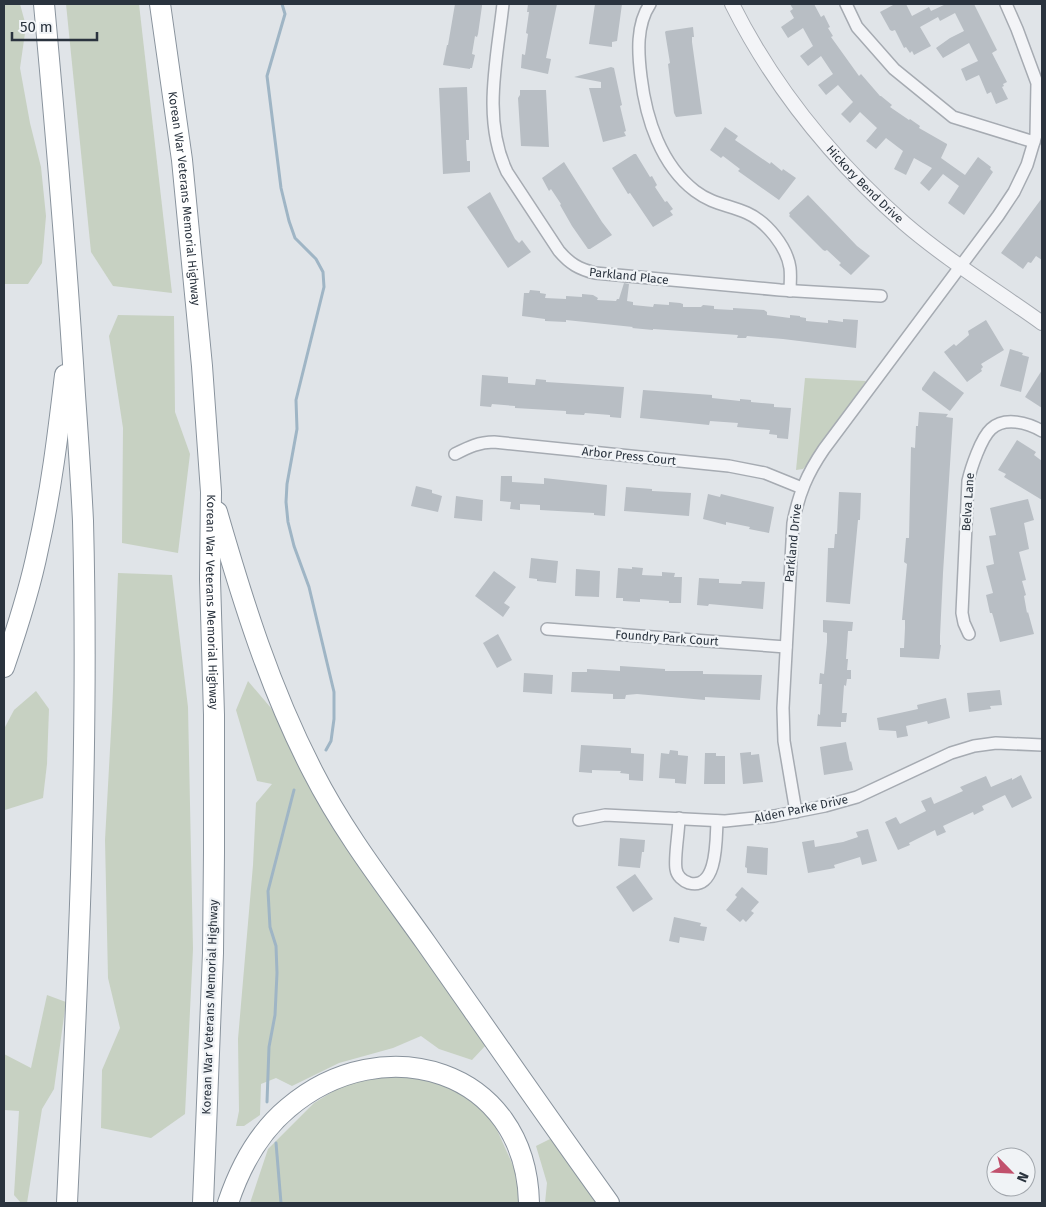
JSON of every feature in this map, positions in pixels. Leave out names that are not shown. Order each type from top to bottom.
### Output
[{"type":"highway","points":[[44,4],[71,321],[82,519],[84,634],[83,798],[79,941],[67,1203]]},
{"type":"highway","name":"Korean War Veterans Memorial Highway","points":[[160,4],[182,160],[202,366],[211,492],[210,579],[214,715],[213,953],[203,1203]]},
{"type":"highway","points":[[4,667],[38,551],[51,486],[71,321]]},
{"type":"highway","points":[[211,492],[263,660],[281,704],[319,782],[370,864],[608,1203]]},
{"type":"highway","points":[[228,1203],[236,1179],[248,1157],[269,1128],[288,1108],[315,1090],[366,1069],[402,1066],[424,1069],[452,1078],[479,1095],[493,1108],[505,1123],[520,1152],[526,1169],[529,1203]]},
{"type":"street","name":"Parkland Place","points":[[504,4],[492,102],[497,144],[507,172],[567,261],[575,267],[595,274],[790,291],[881,296]]},
{"type":"street","points":[[650,4],[642,21],[639,61],[646,105],[657,140],[682,180],[694,190],[719,205],[748,213],[767,228],[786,253],[790,268],[790,291]]},
{"type":"street","name":"Hickory Bend Drive","points":[[732,4],[764,62],[824,143],[905,223],[960,266],[1042,323]]},
{"type":"street","points":[[846,4],[857,27],[894,69],[953,117],[1034,142]]},
{"type":"street","name":"Parkland Drive","points":[[796,812],[784,741],[783,708],[793,523],[797,500],[814,463],[998,216],[1014,192],[1027,165],[1036,135],[1037,84],[1006,4]]},
{"type":"street","name":"Belva Lane","points":[[969,634],[962,613],[968,481],[971,467],[976,454],[991,429],[1005,423],[1018,422],[1031,424],[1042,431]]},
{"type":"street","name":"Arbor Press Court","points":[[455,454],[483,442],[504,443],[729,466],[765,473],[802,488]]},
{"type":"street","name":"Foundry Park Court","points":[[547,629],[786,647]]},
{"type":"street","name":"Alden Parke Drive","points":[[579,820],[605,814],[718,821],[748,820],[796,812],[857,797],[944,755],[974,746],[996,743],[1042,746]]},
{"type":"street","points":[[679,818],[676,870],[682,880],[693,884],[706,880],[712,868],[718,821]]},
{"type":"green space","points":[[4,4],[20,4],[26,26],[20,68],[30,123],[41,167],[46,216],[42,263],[28,284],[4,284]]},
{"type":"green space","points":[[66,4],[139,4],[172,293],[113,286],[91,252]]},
{"type":"green space","points":[[118,315],[174,316],[175,412],[190,454],[178,553],[122,543],[123,428],[109,336]]},
{"type":"green space","points":[[805,378],[866,381],[807,465],[803,469],[796,470]]},
{"type":"green space","points":[[118,573],[172,575],[188,707],[193,949],[185,1114],[151,1138],[101,1128],[102,1070],[120,1028],[108,978],[105,840]]},
{"type":"green space","points":[[248,681],[271,708],[349,849],[486,1045],[472,1060],[439,1049],[421,1036],[393,1048],[339,1063],[292,1086],[276,1078],[261,1084],[260,1115],[244,1126],[236,1126],[239,1111],[238,1039],[253,865],[256,803],[272,784],[257,781],[236,710]]},
{"type":"green space","points":[[36,691],[49,709],[47,764],[43,798],[5,810],[4,729],[14,710]]},
{"type":"green space","points":[[47,995],[66,1002],[54,1089],[42,1109],[27,1203],[21,1203],[14,1195],[19,1111],[4,1110],[4,1054],[31,1068]]},
{"type":"green space","points":[[403,1073],[460,1087],[493,1121],[521,1183],[518,1203],[250,1203],[268,1149],[314,1103],[360,1075]]},
{"type":"green space","points":[[554,1137],[601,1203],[545,1203],[547,1183],[536,1146]]},
{"type":"building","points":[[455,4],[482,4],[478,34],[477,37],[475,36],[472,54],[475,55],[472,68],[470,69],[443,65]]},
{"type":"building","points":[[528,4],[557,4],[546,58],[551,59],[548,74],[521,68],[522,54],[525,55],[528,34],[526,33],[529,12],[527,12]]},
{"type":"building","points":[[595,4],[622,4],[617,41],[612,42],[612,47],[589,44]]},
{"type":"building","points":[[790,4],[814,4],[821,17],[824,15],[833,36],[831,37],[859,76],[861,74],[880,96],[892,105],[890,107],[920,126],[919,128],[947,144],[941,158],[965,175],[978,157],[991,167],[990,169],[993,172],[964,215],[948,203],[959,186],[943,174],[929,191],[920,183],[932,168],[914,158],[906,175],[894,169],[903,151],[886,138],[876,149],[866,141],[877,128],[860,112],[850,123],[841,114],[853,102],[838,85],[826,95],[818,85],[833,74],[821,56],[808,66],[800,56],[813,46],[803,28],[788,38],[781,27],[794,18],[790,11],[793,9]]},
{"type":"building","points":[[895,4],[906,4],[912,16],[929,7],[931,11],[946,4],[974,4],[997,50],[992,53],[1007,82],[1002,87],[1008,99],[996,104],[991,92],[987,94],[979,75],[966,81],[961,69],[978,61],[969,43],[943,58],[936,48],[964,31],[955,13],[940,21],[938,17],[920,27],[931,46],[914,55],[912,51],[910,53],[906,47],[904,48],[895,30],[890,30],[880,12]]},
{"type":"building","points":[[693,27],[694,37],[692,37],[692,42],[702,114],[676,117],[665,32]]},
{"type":"building","points":[[611,67],[614,68],[626,136],[603,142],[589,88],[601,88],[601,82],[574,77]]},
{"type":"building","points":[[467,87],[469,140],[466,140],[467,161],[470,161],[470,172],[443,174],[439,88]]},
{"type":"building","points":[[520,90],[546,90],[549,147],[521,146],[518,98]]},
{"type":"building","points":[[725,127],[738,136],[735,140],[770,164],[771,162],[782,171],[783,169],[796,178],[779,200],[738,171],[740,169],[723,156],[721,158],[710,150]]},
{"type":"building","points":[[636,154],[650,177],[652,176],[657,185],[655,187],[665,202],[667,201],[673,209],[670,211],[673,215],[653,227],[630,193],[628,194],[612,168]]},
{"type":"building","points":[[564,162],[612,235],[590,249],[588,249],[572,226],[561,204],[551,189],[549,191],[542,178]]},
{"type":"building","points":[[490,192],[515,239],[519,243],[522,240],[531,252],[508,268],[467,207]]},
{"type":"building","points":[[808,195],[857,246],[870,256],[851,275],[839,265],[841,263],[827,250],[823,250],[789,216],[789,213]]},
{"type":"building","points":[[1042,198],[1042,260],[1036,256],[1023,269],[1001,253]]},
{"type":"building","points":[[624,283],[629,284],[627,301],[633,302],[633,305],[653,307],[654,304],[669,305],[669,302],[683,304],[683,307],[701,307],[703,305],[714,306],[714,309],[764,310],[767,312],[767,315],[790,318],[790,315],[800,316],[806,318],[806,321],[828,323],[828,320],[843,322],[843,319],[858,320],[856,348],[783,339],[747,336],[746,338],[737,338],[738,335],[653,330],[566,320],[566,322],[545,321],[545,319],[522,316],[524,293],[529,293],[530,290],[546,294],[545,298],[566,299],[566,296],[582,297],[582,294],[593,295],[598,298],[597,300],[616,301],[619,299]]},
{"type":"building","points":[[986,320],[1004,350],[981,364],[983,367],[982,371],[967,382],[944,352],[954,344],[956,346],[969,335],[968,331]]},
{"type":"building","points":[[1010,349],[1029,357],[1021,392],[1000,386]]},
{"type":"building","points":[[1042,370],[1042,408],[1025,397]]},
{"type":"building","points":[[934,371],[964,393],[950,411],[922,390]]},
{"type":"building","points":[[482,375],[508,377],[508,383],[535,385],[536,379],[546,380],[546,382],[624,387],[621,418],[585,413],[584,415],[566,414],[566,411],[515,408],[515,406],[492,404],[491,407],[480,406]]},
{"type":"building","points":[[643,390],[712,395],[712,398],[740,401],[740,399],[751,400],[751,402],[774,404],[774,407],[791,408],[788,439],[777,438],[777,435],[769,434],[770,430],[737,427],[738,423],[710,421],[709,425],[640,418]]},
{"type":"building","points":[[919,412],[948,414],[946,417],[953,418],[939,659],[900,657],[900,648],[904,648],[905,620],[902,620],[907,564],[904,562],[906,538],[909,538],[911,447],[915,448]]},
{"type":"building","points":[[1017,440],[1036,452],[1034,455],[1042,461],[1042,500],[1004,477],[1006,474],[998,470]]},
{"type":"building","points":[[501,476],[512,476],[512,482],[544,484],[544,478],[607,485],[605,516],[594,515],[594,513],[540,510],[540,505],[520,504],[520,510],[510,509],[511,502],[500,501]]},
{"type":"building","points":[[416,486],[432,490],[432,493],[442,496],[438,512],[411,506]]},
{"type":"building","points":[[626,487],[652,489],[652,491],[691,493],[689,516],[624,511]]},
{"type":"building","points":[[839,492],[861,493],[860,520],[858,520],[850,604],[826,602],[828,548],[834,548],[835,534],[837,534]]},
{"type":"building","points":[[708,494],[720,497],[721,494],[774,507],[769,533],[749,529],[750,527],[726,522],[726,525],[703,519]]},
{"type":"building","points":[[456,496],[483,500],[482,521],[454,518]]},
{"type":"building","points":[[1028,499],[1034,520],[1024,523],[1029,549],[1019,552],[1026,580],[1022,581],[1026,595],[1024,596],[1027,613],[1034,634],[1000,642],[986,595],[993,593],[986,566],[994,564],[989,536],[996,535],[990,508]]},
{"type":"building","points":[[531,558],[558,561],[556,583],[529,578]]},
{"type":"building","points":[[632,567],[643,568],[642,575],[662,576],[662,572],[675,573],[674,577],[682,577],[681,603],[640,599],[640,602],[623,601],[623,598],[616,598],[618,568],[632,569]]},
{"type":"building","points":[[576,569],[600,571],[599,597],[575,596]]},
{"type":"building","points":[[494,571],[516,587],[504,603],[510,607],[503,617],[475,596]]},
{"type":"building","points":[[699,578],[719,579],[719,583],[765,582],[763,609],[709,604],[708,606],[697,605]]},
{"type":"building","points":[[823,620],[853,622],[852,631],[848,631],[846,659],[848,659],[847,670],[851,670],[851,679],[847,679],[846,686],[844,685],[842,713],[847,713],[846,722],[841,722],[841,727],[817,726],[818,714],[820,715],[822,684],[819,684],[820,673],[824,674],[827,642],[827,633],[823,632]]},
{"type":"building","points":[[498,634],[512,660],[497,668],[483,643]]},
{"type":"building","points":[[620,666],[665,669],[665,671],[703,671],[703,674],[762,675],[760,700],[705,697],[705,700],[637,694],[626,695],[625,699],[613,699],[613,694],[571,692],[572,672],[587,672],[587,669],[620,671]]},
{"type":"building","points":[[524,673],[553,675],[552,694],[523,692]]},
{"type":"building","points":[[1000,690],[1002,705],[990,706],[991,709],[969,712],[967,693]]},
{"type":"building","points":[[946,698],[950,718],[928,724],[927,721],[906,726],[908,736],[897,738],[896,731],[879,730],[877,718],[918,709],[917,705]]},
{"type":"building","points":[[846,742],[853,770],[824,775],[820,747]]},
{"type":"building","points":[[581,745],[631,748],[631,753],[644,754],[643,781],[629,780],[629,774],[620,773],[621,771],[592,770],[592,773],[579,772]]},
{"type":"building","points":[[670,750],[678,751],[678,755],[688,756],[686,784],[675,783],[675,779],[659,778],[661,753],[669,754]]},
{"type":"building","points":[[751,752],[751,755],[759,754],[763,782],[743,784],[740,753]]},
{"type":"building","points":[[705,753],[716,753],[716,756],[725,756],[725,784],[704,784]]},
{"type":"building","points":[[1021,775],[1032,798],[1012,808],[1005,795],[982,806],[984,810],[974,815],[973,812],[943,826],[946,832],[937,836],[935,830],[898,850],[885,822],[896,817],[900,824],[926,811],[921,801],[931,797],[934,804],[963,791],[960,787],[986,776],[991,787]]},
{"type":"building","points":[[868,829],[877,861],[862,865],[860,857],[834,865],[835,868],[808,873],[802,842],[814,840],[815,847],[843,842],[858,837],[856,832]]},
{"type":"building","points":[[620,838],[645,840],[640,868],[618,866]]},
{"type":"building","points":[[747,846],[768,848],[767,875],[747,873],[747,868],[745,867]]},
{"type":"building","points":[[635,874],[653,899],[633,912],[616,887]]},
{"type":"building","points":[[742,887],[759,902],[751,911],[754,913],[746,922],[743,919],[740,922],[726,910],[737,897],[735,895]]},
{"type":"building","points":[[674,917],[701,923],[700,926],[707,927],[704,941],[680,937],[679,943],[669,941]]},
{"type":"waterway","points":[[282,4],[285,14],[267,76],[281,188],[295,238],[316,259],[323,272],[324,287],[296,400],[297,429],[287,484],[286,502],[288,522],[294,546],[309,587],[334,692],[334,719],[331,741],[326,750]]},
{"type":"waterway","points":[[267,1102],[269,1047],[275,1015],[277,973],[276,946],[270,927],[268,891],[294,790]]},
{"type":"waterway","points":[[276,1143],[281,1203]]}]
